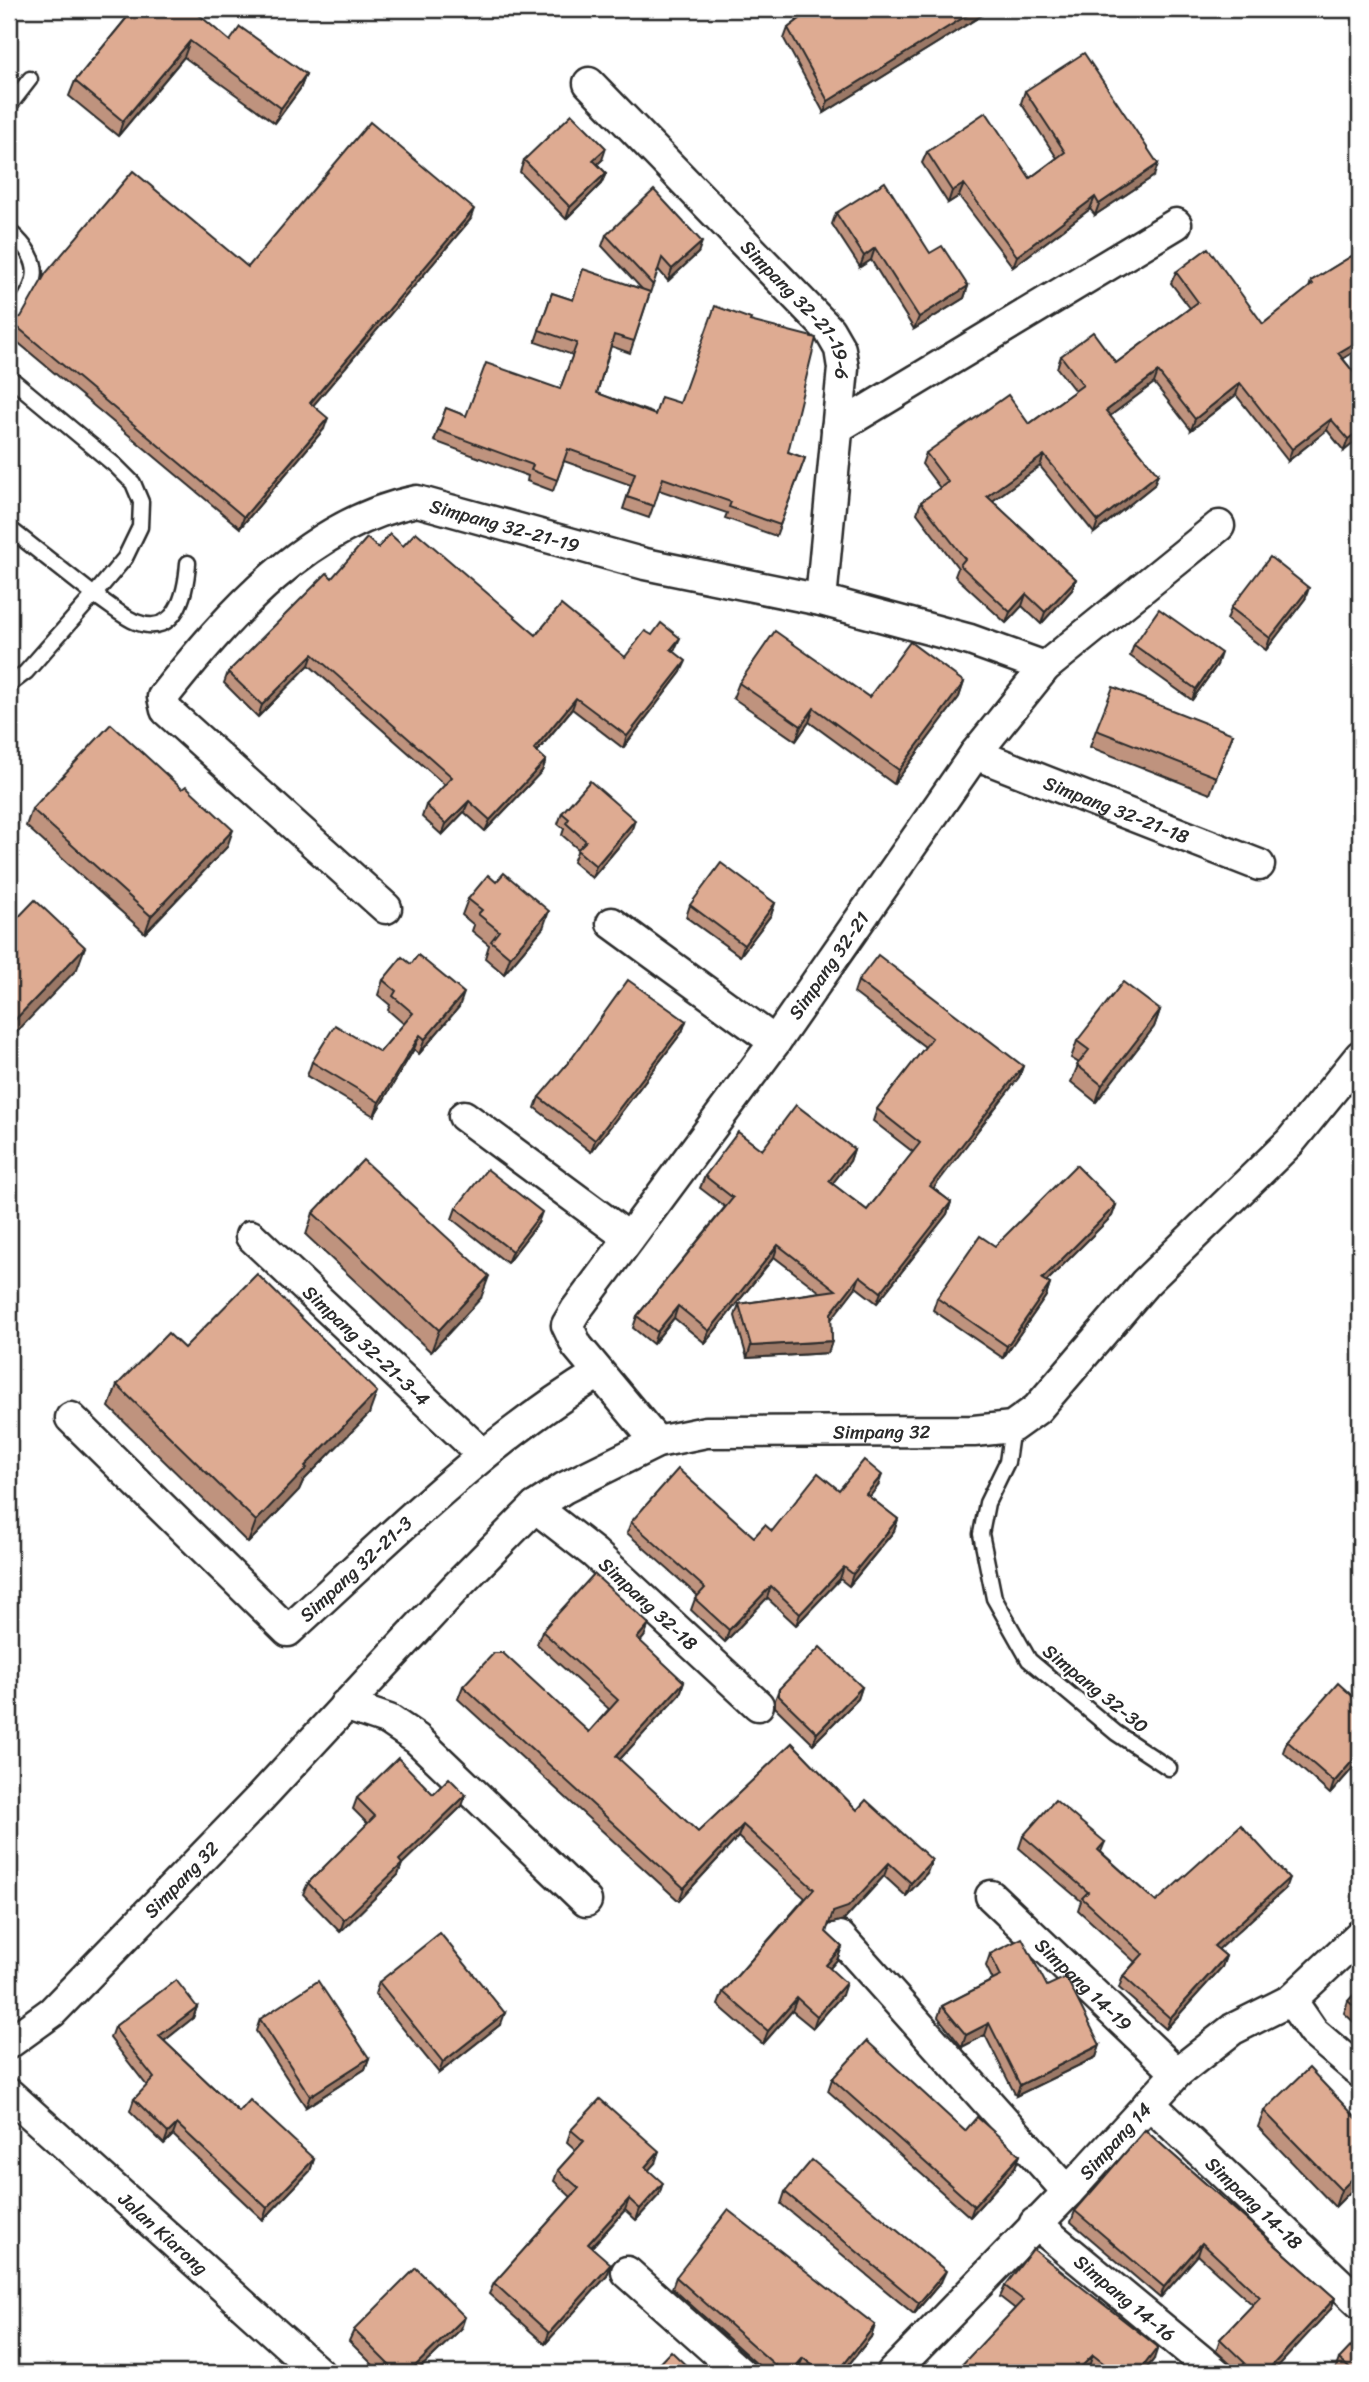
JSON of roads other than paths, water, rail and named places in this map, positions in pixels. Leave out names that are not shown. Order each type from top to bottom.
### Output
[{"type":"street","name":"Simpang 32-21-19-6","points":[[589,83],[829,330],[840,349],[843,368],[821,600]]},
{"type":"street","points":[[837,428],[1176,224]]},
{"type":"street","name":"Simpang 32-21-19","points":[[386,908],[166,710],[163,697],[274,575],[303,553],[385,508],[417,501],[645,564],[821,600],[970,640],[1045,667]]},
{"type":"street","name":"Simpang 32-21","points":[[657,1442],[577,1346],[567,1325],[775,1042],[975,754],[1045,667],[1219,526]]},
{"type":"street","name":"Simpang 32-21-18","points":[[975,754],[1259,865]]},
{"type":"street","points":[[612,923],[775,1042]]},
{"type":"street","points":[[1012,1427],[1037,1409],[1145,1283],[1290,1142],[1360,1056]]},
{"type":"street","points":[[464,1116],[629,1238]]},
{"type":"street","name":"Simpang 32-21-3-4","points":[[251,1236],[482,1454]]},
{"type":"street","name":"Simpang 32-21-3","points":[[71,1418],[288,1631],[482,1454],[563,1395],[599,1373]]},
{"type":"street","name":"Simpang 32","points":[[9,2043],[52,2012],[260,1798],[535,1507],[564,1488],[657,1442],[706,1432],[974,1431],[1012,1427]]},
{"type":"street","name":"Simpang 32-18","points":[[535,1507],[594,1553],[758,1705]]},
{"type":"street","points":[[345,1705],[389,1720],[417,1739],[586,1901]]},
{"type":"street","name":"Simpang 14-19","points":[[990,1896],[1177,2073]]},
{"type":"street","name":"Simpang 14","points":[[892,2373],[1068,2192],[1177,2073],[1233,2029],[1291,2000],[1360,1935]]},
{"type":"street","points":[[840,1937],[1068,2192]]},
{"type":"street","points":[[1291,2000],[1313,2032],[1360,2072]]},
{"type":"street","name":"Jalan Kiarong","points":[[9,2094],[318,2373]]},
{"type":"street","name":"Simpang 14-18","points":[[1149,2103],[1360,2303]]},
{"type":"street","name":"Simpang 14-16","points":[[1035,2223],[1216,2373]]},
{"type":"street","points":[[627,2272],[740,2373]]},
{"type":"lane","points":[[9,106],[30,79]]},
{"type":"lane","points":[[9,231],[22,242],[35,265],[33,290],[9,323]]},
{"type":"lane","points":[[9,377],[133,482],[141,502],[140,527],[125,558],[26,672],[9,685]]},
{"type":"lane","points":[[9,528],[94,595],[134,622],[153,625],[168,619],[179,608],[186,592],[188,563]]},
{"type":"lane","name":"Simpang 32-30","points":[[1012,1427],[1007,1462],[986,1503],[981,1534],[994,1598],[1029,1660],[1116,1733],[1169,1769]]}]
